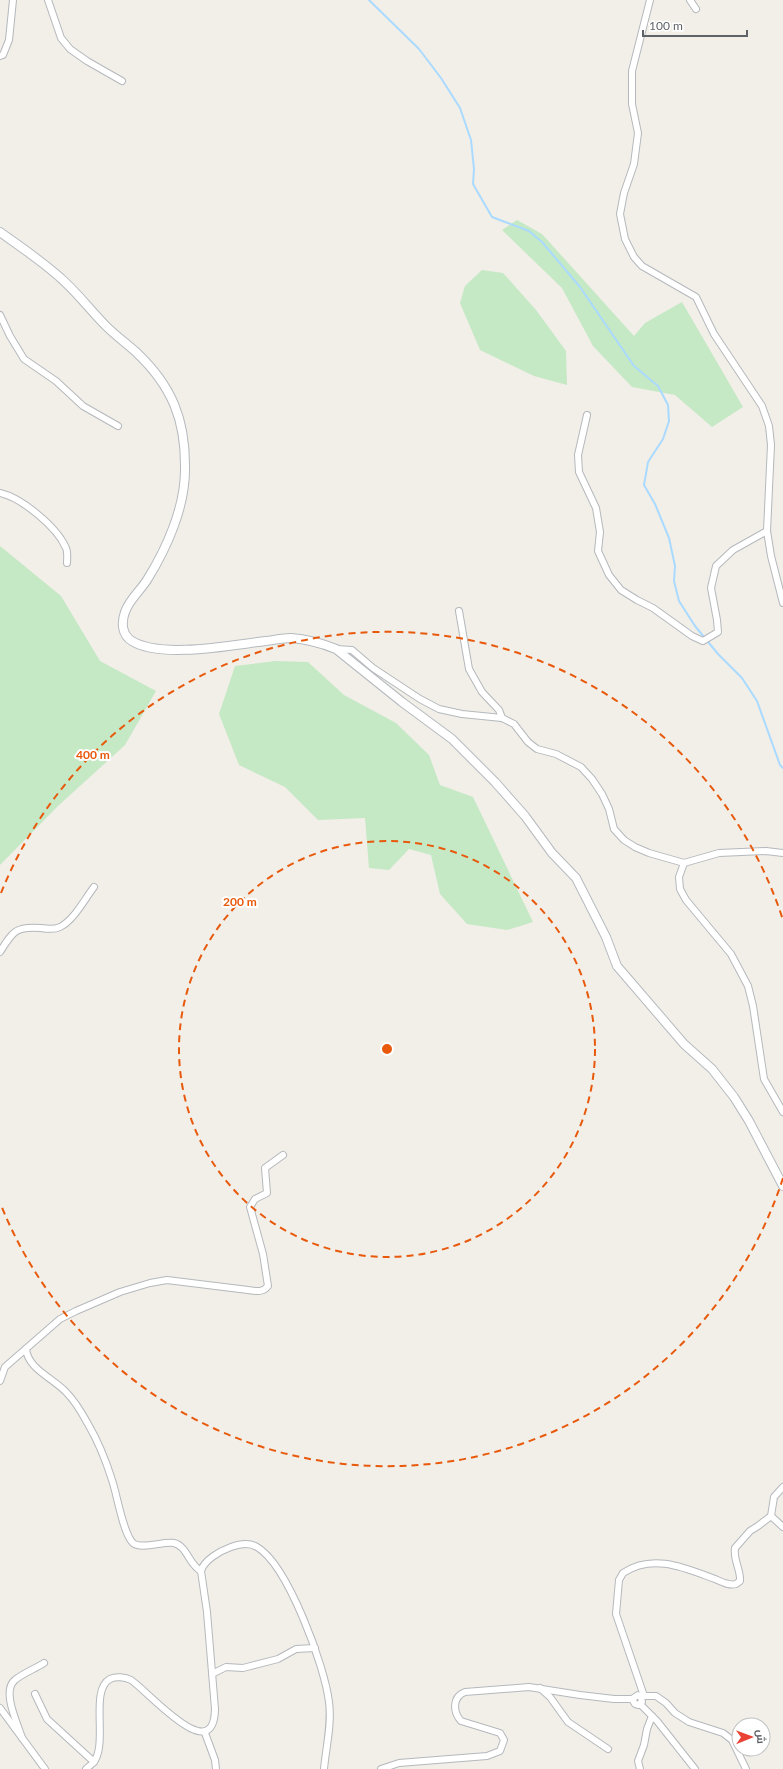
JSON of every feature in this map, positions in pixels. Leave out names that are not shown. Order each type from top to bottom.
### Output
[{"type":"main road","points":[[0,232],[61,278],[106,327],[137,353],[165,386],[178,411],[185,449],[185,471],[180,502],[168,539],[152,572],[124,613],[122,622],[123,630],[127,637],[138,644],[159,649],[206,648],[290,638],[319,643],[336,649],[397,699],[452,739],[495,782],[525,816],[552,853],[576,878],[606,937],[617,966],[679,1038],[712,1070],[734,1097],[749,1121],[783,1186]]},
{"type":"street","points":[[0,56],[3,55],[9,40],[13,0]]},
{"type":"street","points":[[48,0],[61,38],[70,49],[87,61],[122,81]]},
{"type":"street","points":[[650,0],[632,71],[632,104],[638,133],[634,164],[624,193],[620,214],[626,239],[634,257],[642,266],[696,297],[714,334],[762,406],[769,426],[771,445],[767,531],[770,556],[783,603]]},
{"type":"street","points":[[690,0],[696,9]]},
{"type":"street","points":[[0,315],[10,336],[24,359],[56,382],[87,409],[118,426]]},
{"type":"street","points":[[587,414],[578,455],[579,472],[596,508],[600,532],[598,551],[609,575],[622,590],[636,600],[653,608],[692,636],[703,641],[718,632],[711,588],[716,566],[733,550],[767,531]]},
{"type":"street","points":[[0,493],[24,503],[55,533],[67,549],[67,563]]},
{"type":"street","points":[[459,611],[469,669],[482,692],[499,710],[502,718]]},
{"type":"street","points":[[336,649],[352,650],[373,668],[439,710],[502,718],[514,724],[528,742],[537,749],[556,754],[581,767],[592,779],[602,794],[609,809],[614,829],[624,840],[649,853],[684,863],[719,853],[783,853]]},
{"type":"street","points":[[684,863],[679,877],[680,889],[686,900],[731,954],[748,986],[753,1006],[764,1079],[783,1112]]},
{"type":"street","points":[[0,952],[10,937],[22,928],[55,929],[61,927],[70,919],[94,887]]},
{"type":"street","points":[[0,1381],[5,1367],[60,1320],[76,1310],[120,1292],[150,1283],[167,1280],[248,1290],[261,1291],[266,1289],[268,1286],[265,1265],[259,1236],[250,1207],[256,1199],[267,1193],[265,1168],[283,1155]]},
{"type":"street","points":[[26,1349],[26,1357],[40,1371],[67,1392],[89,1425],[112,1481],[126,1529],[132,1543],[138,1546],[175,1543],[182,1547],[194,1565],[201,1571]]},
{"type":"street","points":[[640,1704],[642,1696],[616,1614],[620,1580],[623,1573],[648,1564],[668,1564],[691,1569],[727,1584],[736,1584],[740,1581],[740,1578],[735,1562],[735,1548],[750,1531],[770,1516],[774,1498],[783,1487]]},
{"type":"street","points":[[770,1516],[783,1527]]},
{"type":"street","points":[[86,1769],[94,1762],[98,1751],[100,1737],[101,1695],[107,1682],[117,1677],[130,1679],[184,1728],[197,1734],[205,1733],[210,1730],[215,1717],[207,1612],[201,1571],[202,1567],[208,1561],[222,1551],[230,1547],[246,1544],[257,1547],[272,1562],[284,1580],[302,1615],[315,1648],[330,1708],[324,1769]]},
{"type":"street","points":[[212,1674],[226,1667],[243,1668],[278,1659],[296,1649],[315,1648]]},
{"type":"street","points":[[22,1738],[10,1700],[9,1688],[15,1680],[44,1663]]},
{"type":"street","points":[[381,1769],[399,1763],[487,1756],[495,1754],[502,1749],[504,1738],[500,1733],[461,1721],[457,1717],[455,1708],[458,1695],[465,1692],[497,1688],[540,1688],[580,1696],[614,1699],[632,1699],[636,1695],[658,1697],[675,1713],[689,1722],[723,1733],[732,1740],[746,1769]]},
{"type":"street","points":[[540,1688],[550,1697],[568,1722],[608,1749]]},
{"type":"street","points":[[35,1694],[47,1719],[94,1762]]},
{"type":"street","points":[[632,1699],[634,1703],[640,1704],[652,1716],[695,1769]]},
{"type":"street","points":[[0,1708],[45,1769]]},
{"type":"street","points":[[640,1769],[638,1761],[652,1716]]},
{"type":"street","points":[[205,1733],[215,1760],[216,1769]]},
{"type":"green space","points":[[517,220],[542,234],[634,336],[645,323],[682,302],[743,407],[712,427],[675,395],[632,387],[593,346],[562,288],[502,230]]},
{"type":"green space","points":[[482,270],[503,273],[536,310],[566,351],[567,385],[534,376],[480,350],[460,303],[465,286]]},
{"type":"green space","points":[[0,546],[61,596],[100,661],[156,691],[125,745],[58,806],[0,865]]},
{"type":"green space","points":[[275,661],[308,662],[344,695],[396,723],[429,755],[440,785],[473,797],[533,922],[507,930],[467,924],[440,894],[431,855],[409,849],[389,870],[369,868],[365,818],[318,820],[285,787],[239,765],[219,714],[235,666]]},
{"type":"waterway","points":[[369,0],[419,49],[441,78],[460,108],[471,140],[474,169],[473,184],[492,217],[529,231],[542,242],[580,287],[634,366],[658,386],[668,405],[669,421],[663,439],[648,462],[644,485],[655,504],[669,538],[675,566],[674,581],[679,601],[695,626],[718,654],[742,678],[757,701],[780,765],[783,768]]}]
